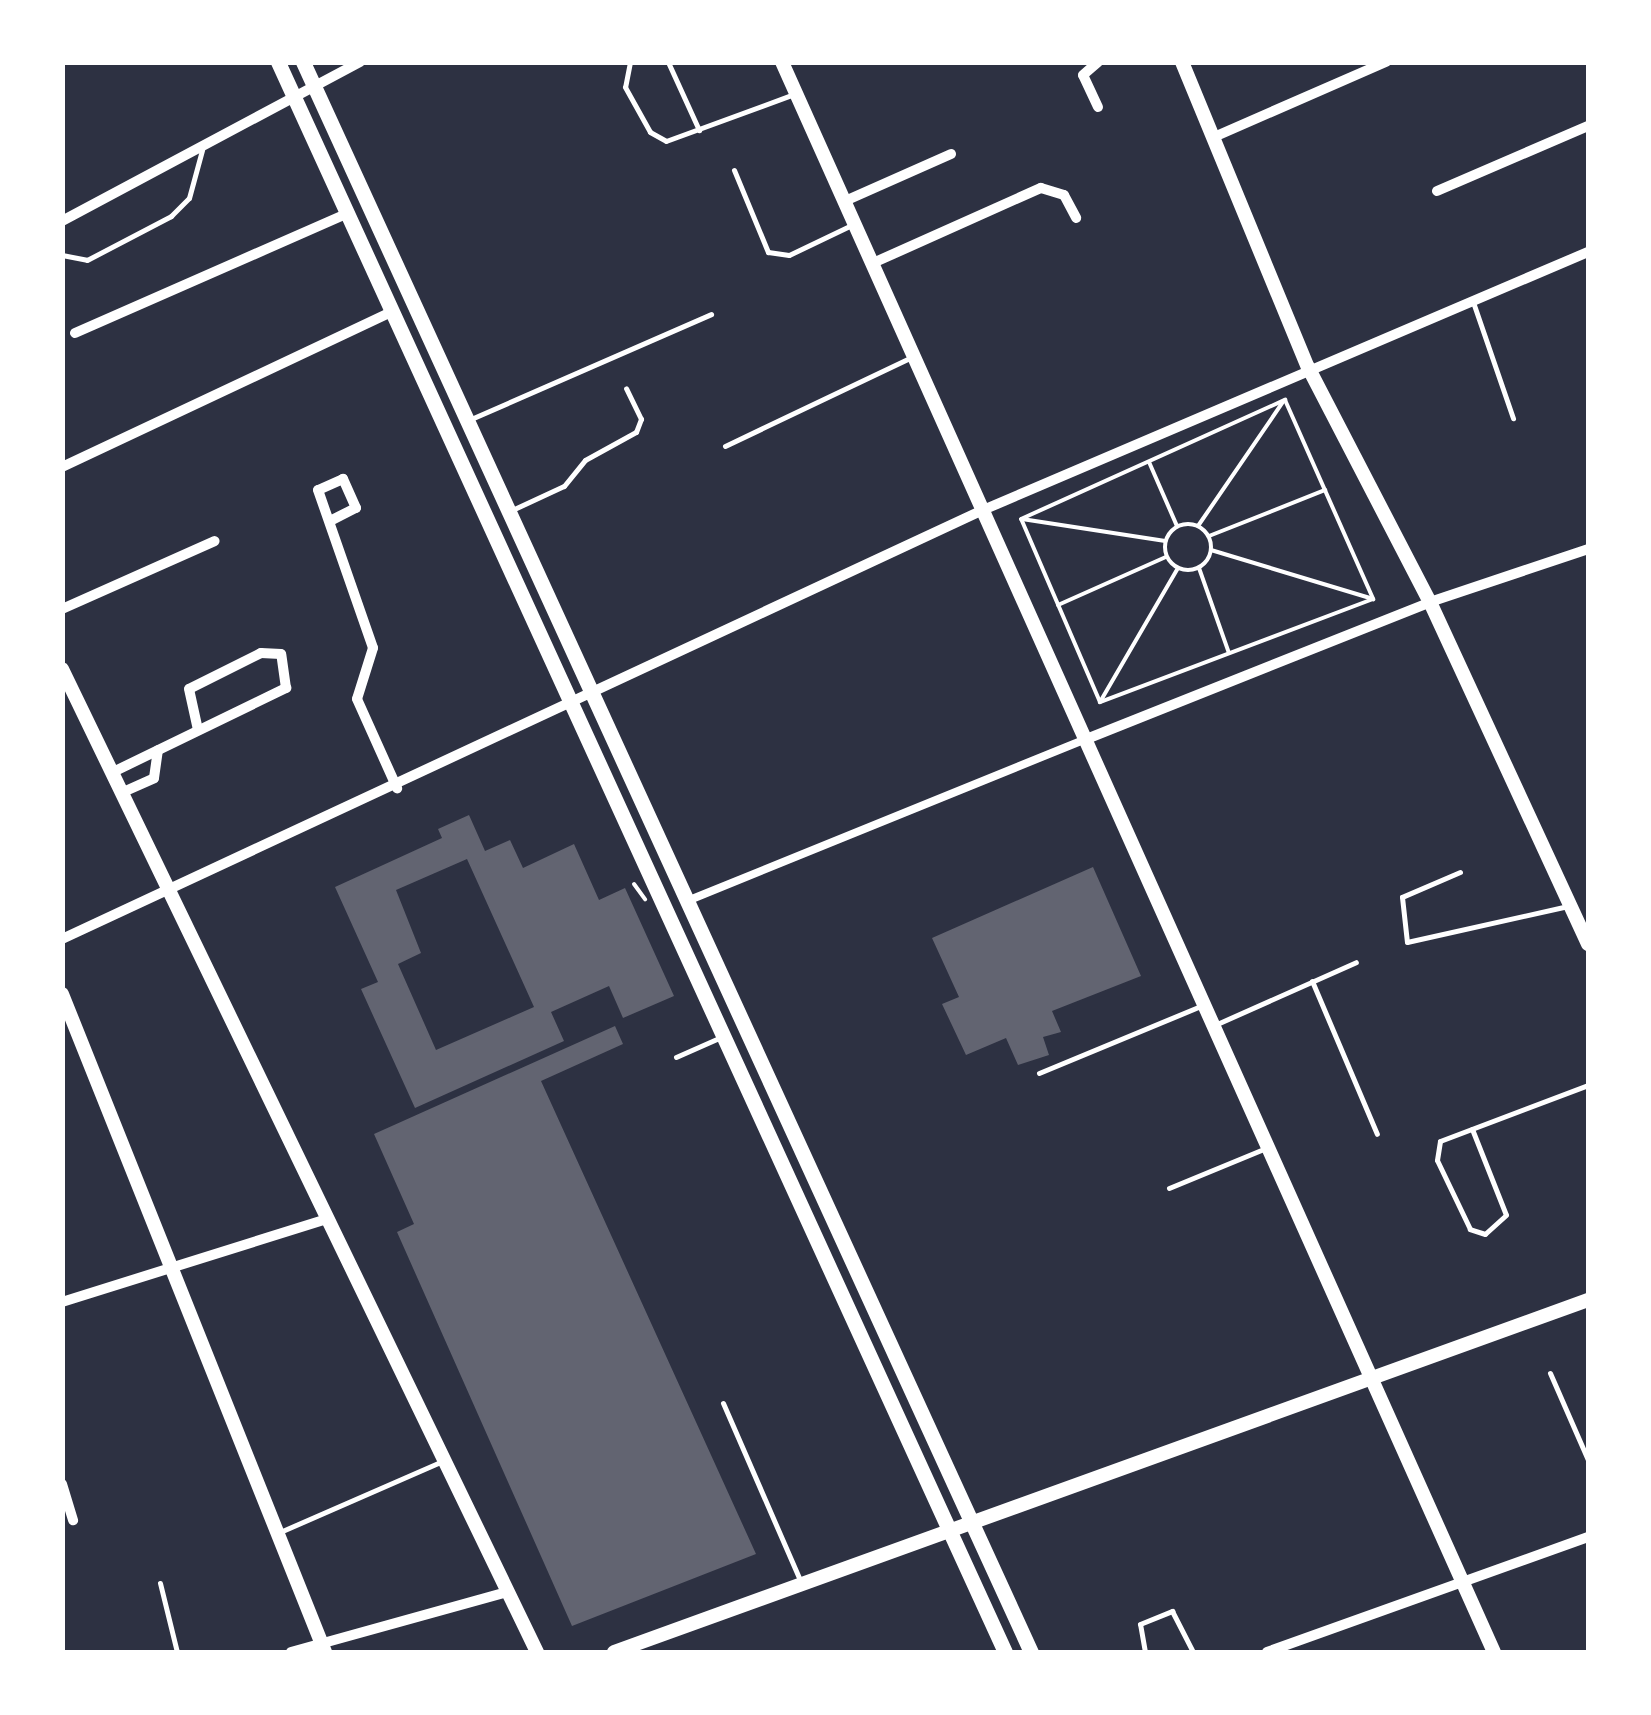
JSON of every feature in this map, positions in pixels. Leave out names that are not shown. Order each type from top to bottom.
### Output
[{"type":"main road","points":[[278,62],[1005,1652]]},
{"type":"main road","points":[[304,62],[1031,1652]]},
{"type":"street","points":[[62,222],[360,62]]},
{"type":"street","points":[[782,62],[984,510],[1210,1027],[1494,1652]]},
{"type":"street","points":[[1098,62],[1084,74],[1098,107]]},
{"type":"street","points":[[1182,62],[1308,367],[1430,602],[1579,908],[1588,944]]},
{"type":"street","points":[[1214,138],[1386,62]]},
{"type":"street","points":[[1437,190],[1588,126]]},
{"type":"street","points":[[845,202],[951,154]]},
{"type":"street","points":[[873,263],[1041,188],[1064,195],[1076,218]]},
{"type":"street","points":[[75,333],[346,214]]},
{"type":"street","points":[[62,939],[398,788],[984,510],[1308,367],[1588,252]]},
{"type":"street","points":[[62,467],[392,312]]},
{"type":"street","points":[[330,522],[356,508],[343,479],[318,486],[330,522],[373,648],[355,690],[398,788]]},
{"type":"street","points":[[62,609],[215,541]]},
{"type":"street","points":[[687,901],[1430,602],[1588,549]]},
{"type":"street","points":[[112,773],[286,688],[282,654],[261,653],[189,690],[198,730]]},
{"type":"street","points":[[62,670],[440,1462],[536,1652]]},
{"type":"street","points":[[121,793],[154,778],[158,750]]},
{"type":"street","points":[[62,994],[175,1266],[323,1648]]},
{"type":"street","points":[[62,1302],[324,1220]]},
{"type":"street","points":[[614,1652],[1370,1375],[1588,1300]]},
{"type":"street","points":[[62,1484],[73,1520]]},
{"type":"street","points":[[1267,1652],[1588,1536]]},
{"type":"street","points":[[292,1652],[323,1648],[504,1594]]},
{"type":"lane","points":[[630,62],[623,79],[650,132],[666,141],[796,94]]},
{"type":"lane","points":[[668,62],[699,130]]},
{"type":"lane","points":[[62,255],[86,260],[171,216],[189,198],[202,148]]},
{"type":"lane","points":[[734,170],[768,252],[789,255],[855,224]]},
{"type":"lane","points":[[1472,299],[1513,418]]},
{"type":"lane","points":[[468,420],[711,314]]},
{"type":"lane","points":[[725,446],[915,356]]},
{"type":"lane","points":[[509,511],[564,486],[585,460],[636,432],[640,419],[626,388]]},
{"type":"lane","points":[[1460,872],[1402,897],[1407,942],[1579,908]]},
{"type":"lane","points":[[1210,1027],[1356,962]]},
{"type":"lane","points":[[1312,981],[1378,1134]]},
{"type":"lane","points":[[1038,1073],[1201,1006]]},
{"type":"lane","points":[[676,1057],[723,1036]]},
{"type":"lane","points":[[1472,1129],[1506,1215],[1484,1234],[1470,1229],[1436,1154],[1440,1141],[1588,1085]]},
{"type":"lane","points":[[1169,1188],[1266,1148]]},
{"type":"lane","points":[[1550,1373],[1588,1460]]},
{"type":"lane","points":[[723,1403],[801,1582]]},
{"type":"lane","points":[[278,1533],[440,1462]]},
{"type":"lane","points":[[160,1584],[177,1652]]},
{"type":"lane","points":[[1145,1652],[1140,1624],[1172,1611],[1193,1652]]},
{"type":"path","points":[[1021,519],[1285,400]]},
{"type":"path","points":[[1285,400],[1373,599]]},
{"type":"path","points":[[1198,526],[1285,400]]},
{"type":"path","points":[[1149,461],[1177,526]]},
{"type":"path","points":[[1209,536],[1325,490]]},
{"type":"path","points":[[1021,519],[1166,541]]},
{"type":"path","points":[[1021,519],[1100,702]]},
{"type":"path","points":[[1177,526],[1198,526],[1209,536],[1212,550],[1199,568]]},
{"type":"path","points":[[1177,526],[1166,541],[1166,556],[1178,568],[1199,568]]},
{"type":"path","points":[[1212,550],[1373,599]]},
{"type":"path","points":[[1058,605],[1166,556]]},
{"type":"path","points":[[1100,702],[1178,568]]},
{"type":"path","points":[[1199,568],[1229,654]]},
{"type":"path","points":[[1100,702],[1373,599]]},
{"type":"building","points":[[469,815],[485,851],[510,840],[523,868],[574,844],[599,900],[625,888],[674,996],[623,1018],[609,986],[551,1012],[564,1041],[415,1108],[361,989],[378,982],[335,887],[442,838],[438,829]],"holes":[[[467,859],[534,1007],[436,1050],[398,964],[421,953],[396,890]]]},
{"type":"building","points":[[1093,867],[1141,976],[1052,1011],[1061,1032],[1043,1037],[1049,1055],[1018,1065],[1006,1038],[966,1055],[942,1004],[959,997],[932,938]]},
{"type":"building","points":[[615,1026],[623,1044],[541,1081],[756,1554],[572,1626],[397,1232],[414,1224],[374,1134]]}]
